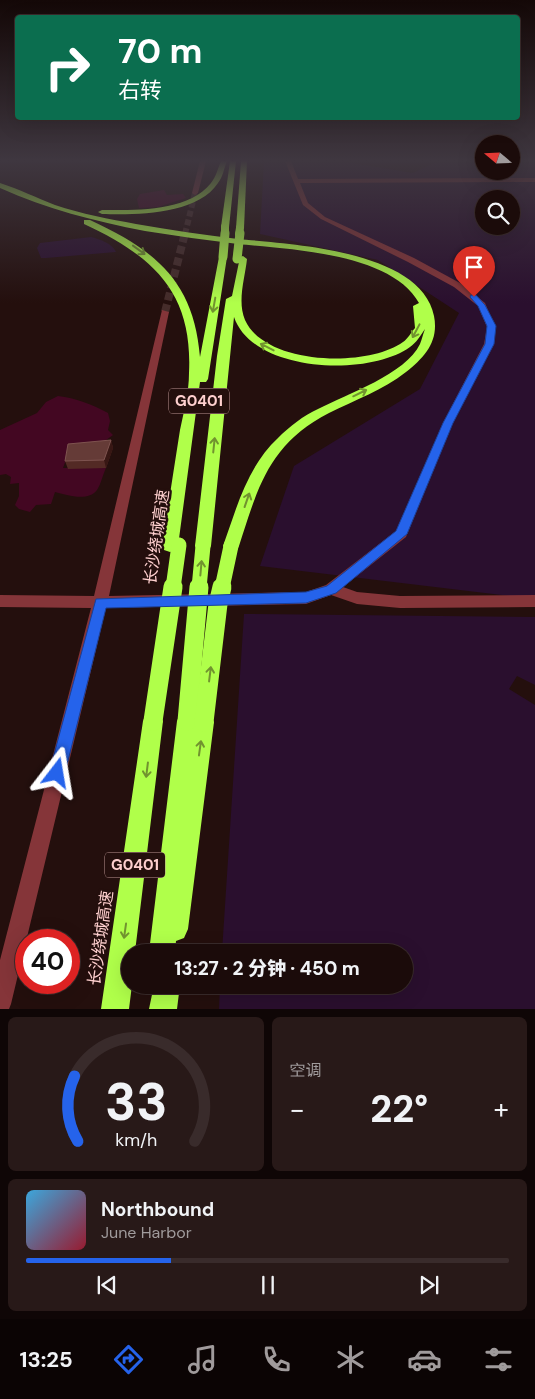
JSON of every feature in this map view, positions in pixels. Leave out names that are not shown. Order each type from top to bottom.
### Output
[{"type":"highway","points":[[51,208],[109,232],[143,252],[166,273],[188,312],[193,338],[195,375],[174,546]]},
{"type":"highway","points":[[55,208],[162,233],[310,252],[352,261],[386,275],[411,295],[420,308],[421,321],[417,334],[406,346],[387,355],[366,361],[340,363],[315,362],[289,357],[251,338],[241,324],[236,305],[240,259],[242,228],[242,208]]},
{"type":"highway","points":[[55,208],[160,230],[210,238],[310,249],[356,259],[395,274],[413,288],[424,302],[430,316],[430,333],[425,347],[414,361],[394,376],[313,417],[297,428],[271,453],[253,481],[231,546],[195,722],[172,944]]},
{"type":"highway","points":[[63,208],[118,212],[161,208]]},
{"type":"highway","name":"长沙绕城高速","points":[[114,1009],[154,713],[174,546],[223,257],[228,208]]},
{"type":"highway","name":"G0401","points":[[163,944],[195,722],[203,546],[223,356],[240,259]]},
{"type":"highway","points":[[156,1009],[158,994]]},
{"type":"highway","points":[[163,1009],[166,994]]},
{"type":"street","points":[[0,601],[100,602],[306,598],[332,589],[401,534],[448,423],[490,344],[492,326],[482,305],[457,285],[411,260],[323,218],[310,208]]},
{"type":"street","points":[[0,1004],[100,602],[165,312]]},
{"type":"street","points":[[332,589],[357,598],[400,602],[535,601]]},
{"type":"shaded area","points":[[261,208],[475,208],[475,235],[520,235],[520,208],[535,208],[535,599],[260,566],[294,466],[420,389],[459,313],[378,260],[260,234]]},
{"type":"shaded area","points":[[91,237],[108,244],[116,252],[41,258],[37,248],[40,243]]},
{"type":"shaded area","points":[[58,396],[83,402],[108,413],[110,421],[108,430],[113,435],[102,443],[67,457],[63,468],[106,468],[97,490],[93,494],[77,497],[55,492],[51,504],[36,505],[30,512],[19,509],[15,505],[19,496],[19,483],[10,484],[11,477],[6,474],[0,475],[0,430],[37,413],[46,402]]},
{"type":"shaded area","points":[[244,614],[535,617],[535,685],[517,676],[509,689],[535,705],[535,1009],[219,1009],[220,994],[413,994],[413,944],[223,944]]},
{"type":"building","points":[[111,440],[104,460],[65,461],[68,444]]},
{"type":"tunnel","points":[[185,234],[191,208]]},
{"type":"tunnel","points":[[165,312],[185,233]]},
{"type":"route","points":[[57,773],[100,602],[306,598],[332,589],[401,534],[448,423],[490,344],[492,326],[482,305],[474,297]]}]
